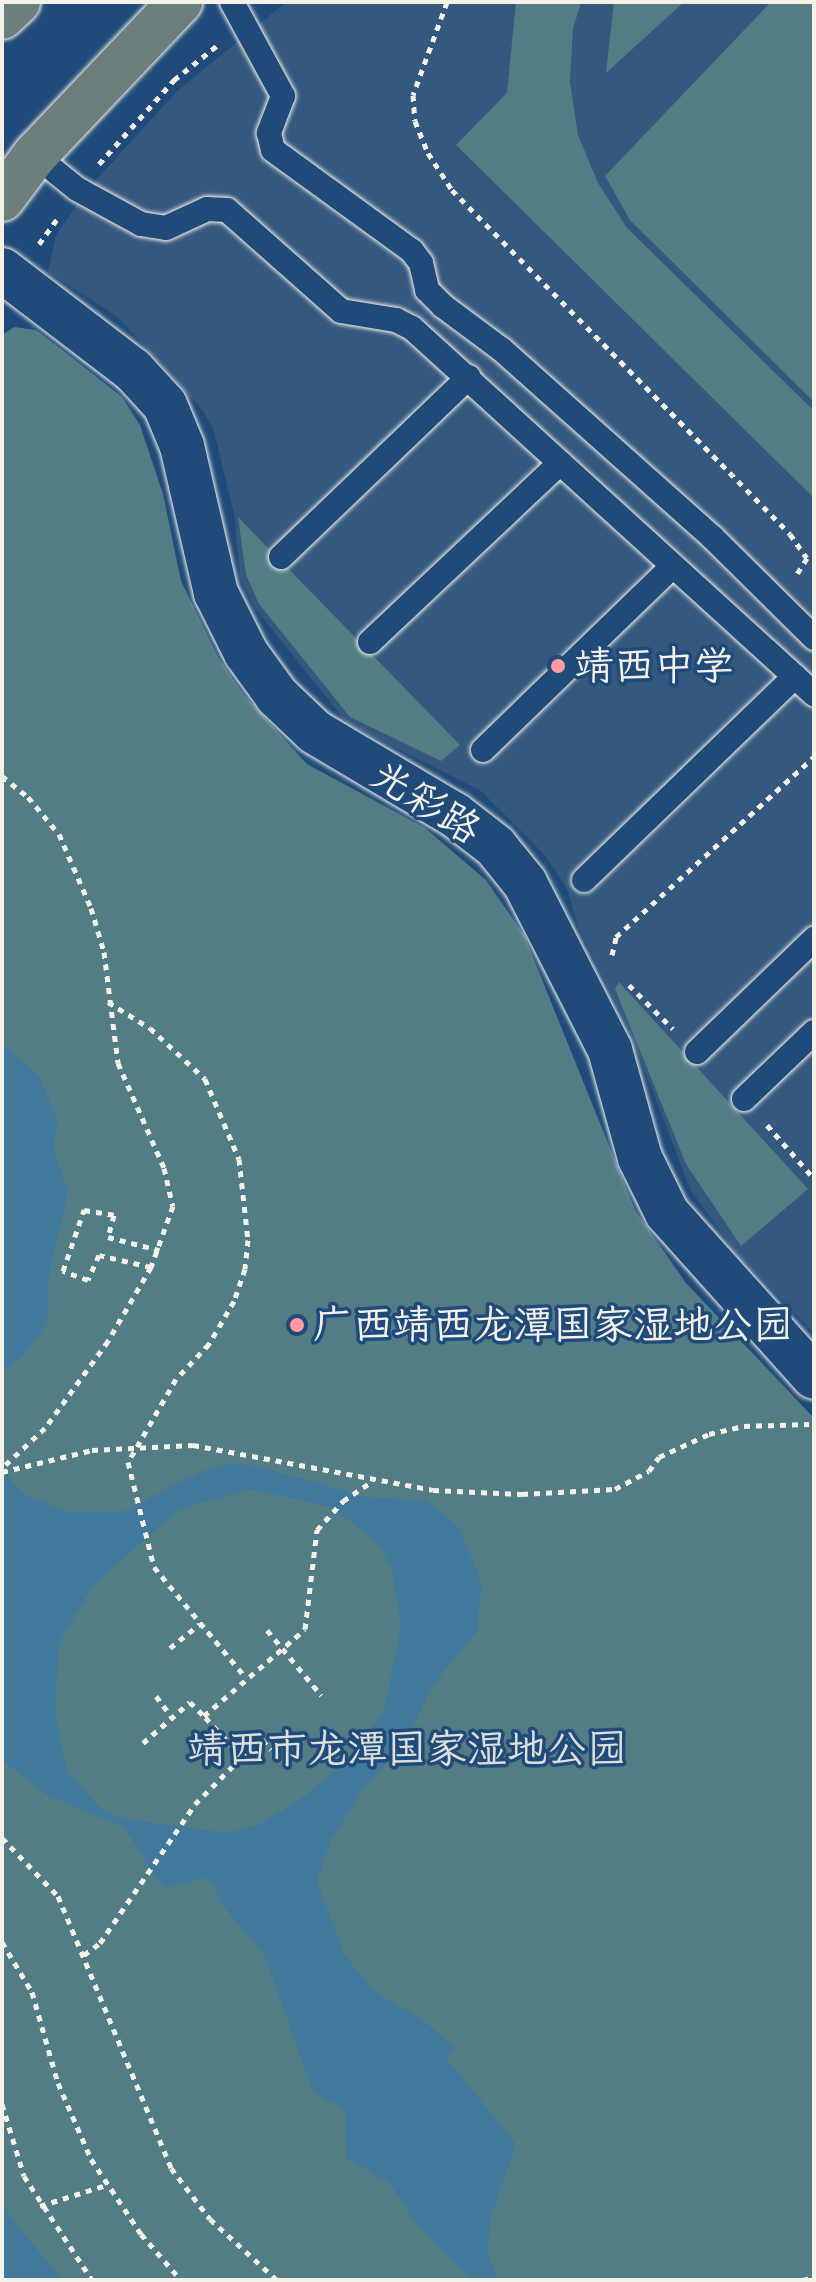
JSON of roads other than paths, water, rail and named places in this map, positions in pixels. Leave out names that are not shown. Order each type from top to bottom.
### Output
[{"type":"main road","points":[[2,17],[18,2]]},
{"type":"main road","points":[[2,199],[35,155],[180,2]]},
{"type":"street","name":"光彩路","points":[[10,277],[133,370],[165,405],[182,446],[216,593],[246,653],[277,696],[315,732],[455,815],[495,846],[525,883],[610,1050],[640,1158],[667,1213],[814,1377]]},
{"type":"lane","points":[[232,2],[283,96],[269,133],[273,150],[412,251],[421,263],[427,290],[443,306],[501,349],[814,638]]},
{"type":"lane","points":[[35,155],[77,189],[141,224],[166,228],[207,209],[227,210],[341,311],[396,320],[469,377],[672,567],[814,694]]},
{"type":"lane","points":[[281,557],[469,377]]},
{"type":"lane","points":[[370,642],[560,463]]},
{"type":"lane","points":[[483,750],[672,567]]},
{"type":"lane","points":[[584,880],[795,676]]},
{"type":"lane","points":[[697,1052],[814,939]]},
{"type":"lane","points":[[744,1099],[814,1032]]},
{"type":"place","name":"靖西中学","points":[[558,666]]},
{"type":"place","name":"广西靖西龙潭国家湿地公园","points":[[297,1325]]},
{"type":"park label","name":"靖西市龙潭国家湿地公园","points":[[407,1749]]}]
